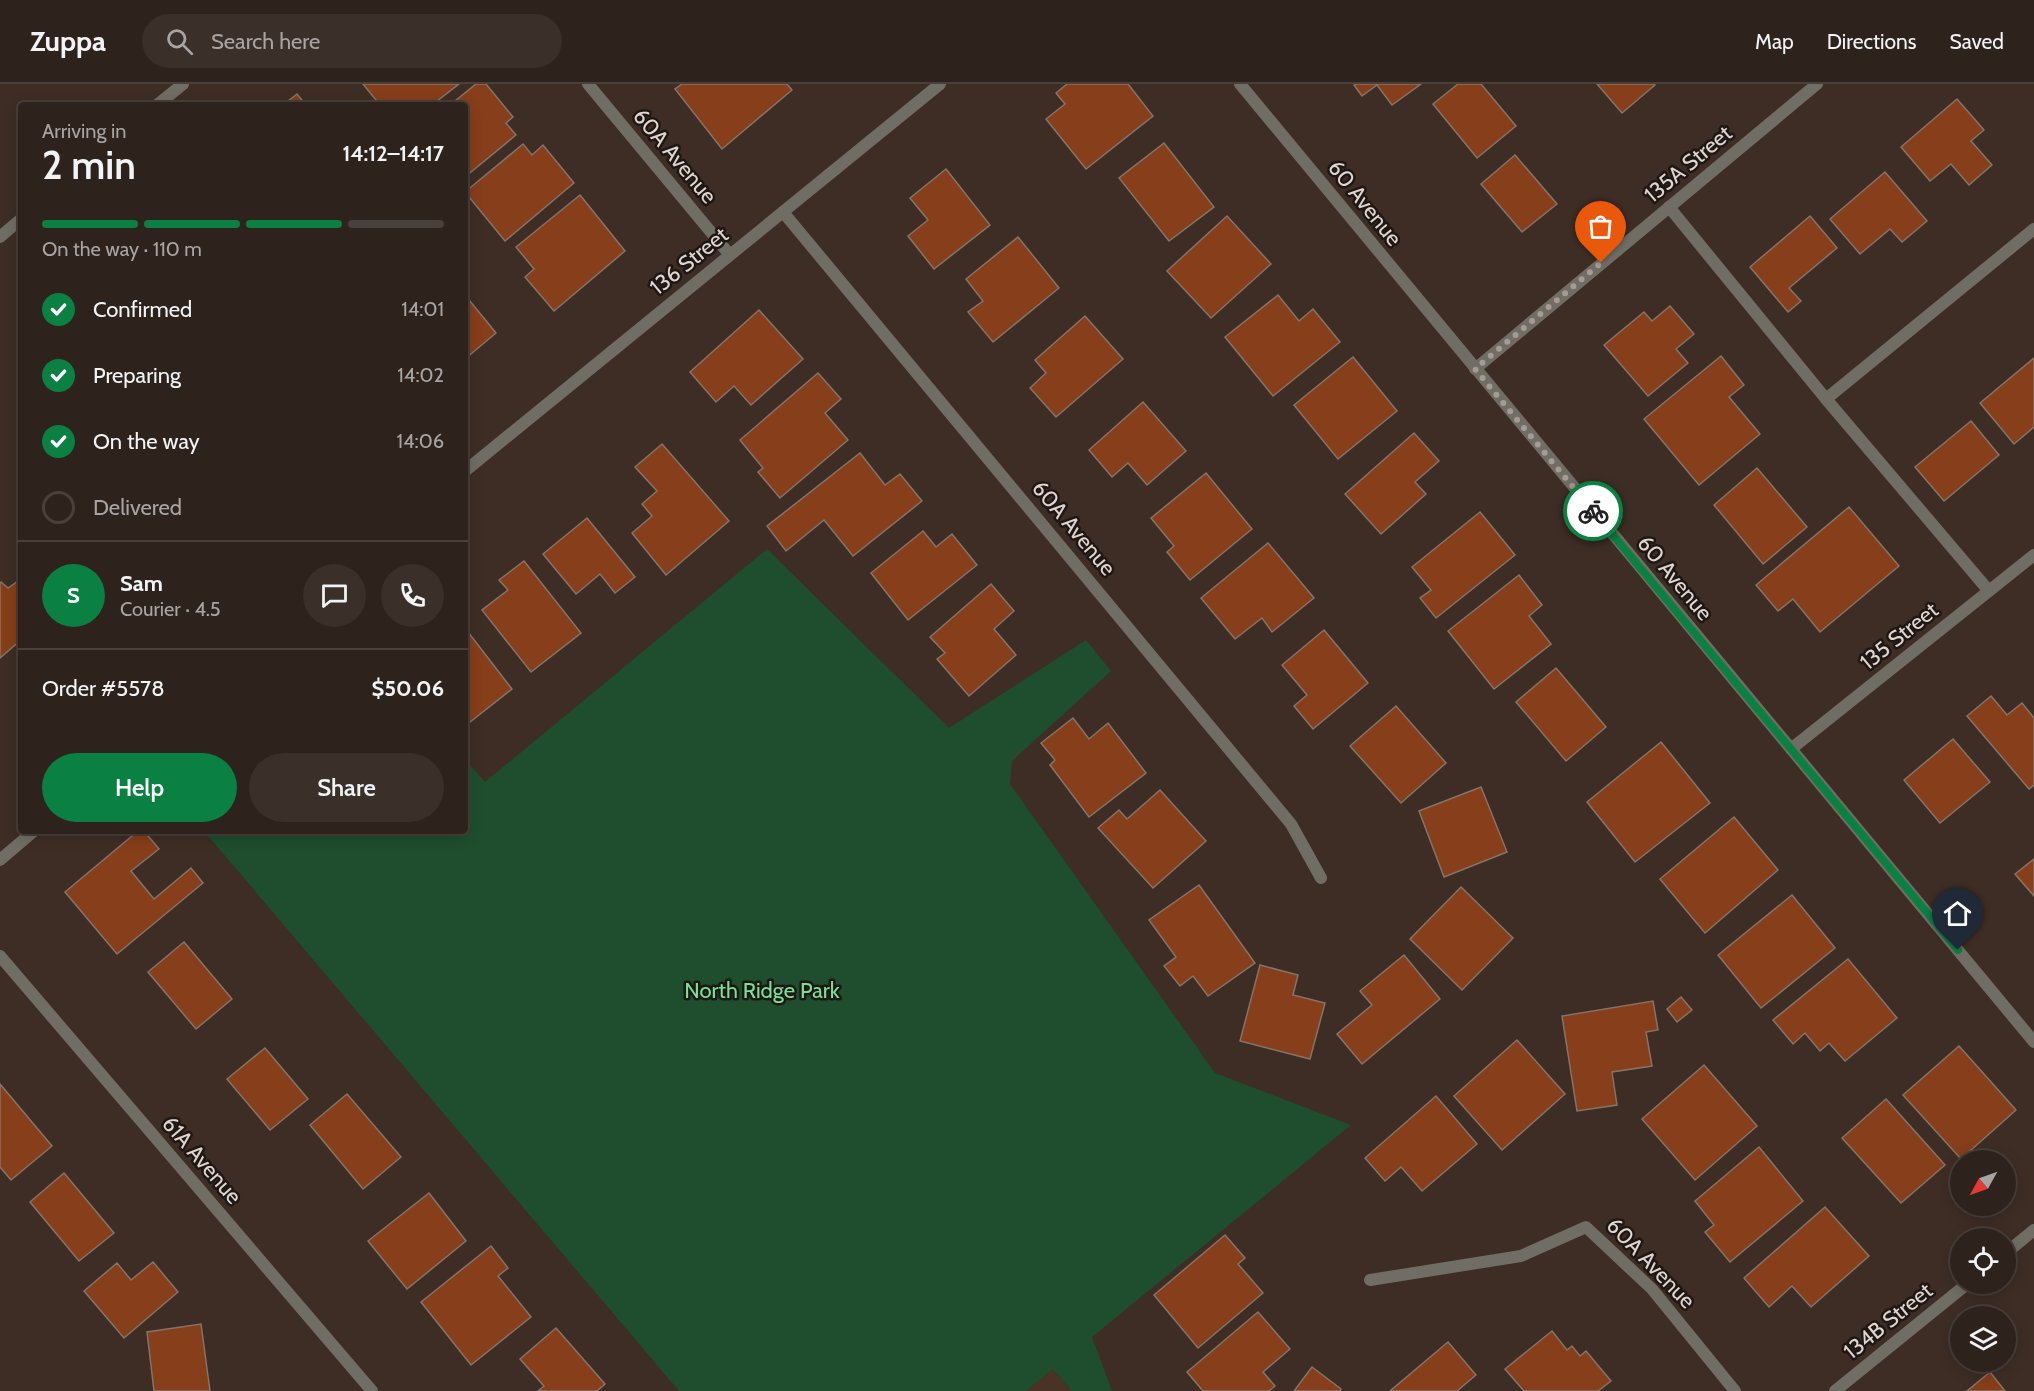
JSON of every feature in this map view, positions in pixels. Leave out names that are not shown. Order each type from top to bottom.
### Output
[{"type":"street","points":[[162,102],[183,84]]},
{"type":"street","name":"60A Avenue","points":[[588,84],[730,255]]},
{"type":"street","name":"136 Street","points":[[468,469],[940,84]]},
{"type":"street","name":"60 Avenue","points":[[1240,84],[2034,1042]]},
{"type":"street","name":"135A Street","points":[[1475,369],[1818,84]]},
{"type":"street","points":[[1669,207],[1826,399],[1989,591]]},
{"type":"street","name":"60A Avenue","points":[[783,212],[1284,814],[1321,878]]},
{"type":"street","points":[[0,237],[18,222]]},
{"type":"street","points":[[1826,399],[2034,229]]},
{"type":"street","name":"135 Street","points":[[1791,749],[2034,555]]},
{"type":"street","points":[[0,860],[30,834]]},
{"type":"street","name":"61A Avenue","points":[[0,956],[372,1391]]},
{"type":"street","name":"60A Avenue","points":[[1370,1280],[1521,1256],[1586,1227],[1652,1289],[1735,1391]]},
{"type":"street","points":[[2016,1245],[2034,1230]]},
{"type":"street","name":"134B Street","points":[[1835,1391],[1955,1294]]},
{"type":"shaded area","points":[[1053,1369],[1072,1391],[1026,1391]]},
{"type":"green space","name":"North Ridge Park","points":[[767,549],[949,728],[1086,640],[1111,671],[1012,761],[1010,784],[1215,1073],[1351,1125],[1092,1337],[1112,1391],[1072,1391],[1053,1369],[1026,1391],[679,1391],[207,834],[468,834],[468,762],[485,782]]},
{"type":"building","points":[[363,84],[459,84],[436,102],[378,102]]},
{"type":"building","points":[[476,84],[486,84],[513,117],[506,123],[516,135],[468,175],[468,102],[454,102]]},
{"type":"building","points":[[682,84],[787,84],[792,90],[722,149],[675,89]]},
{"type":"building","points":[[1067,84],[1128,84],[1153,116],[1086,169],[1046,119],[1065,104],[1056,93]]},
{"type":"building","points":[[1355,84],[1421,84],[1392,105],[1377,85],[1362,96]]},
{"type":"building","points":[[1458,84],[1481,84],[1516,126],[1477,158],[1433,104]]},
{"type":"building","points":[[1597,84],[1654,84],[1655,85],[1622,113]]},
{"type":"building","points":[[297,94],[304,102],[287,102]]},
{"type":"building","points":[[1957,99],[1984,130],[1971,141],[1992,165],[1969,185],[1951,164],[1930,181],[1901,147]]},
{"type":"building","points":[[1164,143],[1214,207],[1169,241],[1119,178]]},
{"type":"building","points":[[523,144],[532,155],[543,145],[574,183],[505,241],[468,196],[468,190]]},
{"type":"building","points":[[1515,155],[1557,204],[1522,232],[1481,184]]},
{"type":"building","points":[[946,169],[990,225],[934,269],[908,236],[928,220],[910,198]]},
{"type":"building","points":[[1885,172],[1927,221],[1902,242],[1890,229],[1860,254],[1830,219]]},
{"type":"building","points":[[580,195],[625,251],[554,311],[525,277],[534,269],[516,247]]},
{"type":"building","points":[[1227,216],[1271,264],[1211,318],[1167,271]]},
{"type":"building","points":[[1810,216],[1837,248],[1789,288],[1801,301],[1788,312],[1750,267]]},
{"type":"building","points":[[1018,237],[1059,288],[993,342],[968,312],[983,301],[966,279]]},
{"type":"building","points":[[1278,295],[1299,321],[1313,309],[1340,342],[1273,396],[1225,337]]},
{"type":"building","points":[[468,299],[496,333],[468,356]]},
{"type":"building","points":[[1670,306],[1694,334],[1676,349],[1688,363],[1648,396],[1604,345],[1644,312],[1652,321]]},
{"type":"building","points":[[759,310],[803,359],[751,405],[734,386],[716,402],[690,372]]},
{"type":"building","points":[[1085,316],[1123,359],[1056,417],[1030,388],[1046,373],[1035,360]]},
{"type":"building","points":[[1721,356],[1744,385],[1729,397],[1760,434],[1699,485],[1644,419]]},
{"type":"building","points":[[1353,357],[1397,411],[1338,459],[1294,405]]},
{"type":"building","points":[[2034,358],[2034,427],[2014,444],[1980,403]]},
{"type":"building","points":[[818,373],[841,399],[825,413],[848,440],[780,498],[758,472],[763,468],[740,440]]},
{"type":"building","points":[[1143,402],[1186,451],[1147,485],[1128,463],[1112,477],[1089,450]]},
{"type":"building","points":[[1971,421],[1999,455],[1944,501],[1915,467]]},
{"type":"building","points":[[1414,433],[1439,461],[1415,482],[1426,494],[1381,534],[1345,494]]},
{"type":"building","points":[[662,444],[729,521],[666,575],[632,533],[652,516],[642,504],[657,491],[635,467]]},
{"type":"building","points":[[860,453],[885,485],[900,474],[922,501],[853,556],[824,520],[786,551],[767,526]]},
{"type":"building","points":[[1757,468],[1807,527],[1763,564],[1714,505]]},
{"type":"building","points":[[1206,473],[1252,529],[1190,580],[1167,552],[1174,546],[1151,518]]},
{"type":"building","points":[[1849,507],[1899,566],[1820,632],[1793,599],[1778,611],[1756,585]]},
{"type":"building","points":[[1480,512],[1515,555],[1436,618],[1420,598],[1431,590],[1412,567]]},
{"type":"building","points":[[587,518],[635,577],[615,593],[600,574],[576,594],[543,554]]},
{"type":"building","points":[[923,531],[936,547],[952,534],[977,565],[908,620],[871,573]]},
{"type":"building","points":[[1268,543],[1314,598],[1272,632],[1262,618],[1235,639],[1201,598]]},
{"type":"building","points":[[524,561],[581,633],[531,672],[482,610],[508,590],[499,580]]},
{"type":"building","points":[[1519,575],[1542,605],[1529,616],[1551,644],[1494,689],[1448,631]]},
{"type":"building","points":[[18,581],[18,643],[0,658],[0,583],[8,588]]},
{"type":"building","points":[[991,584],[1014,611],[994,629],[1016,655],[969,696],[937,659],[945,653],[930,637]]},
{"type":"building","points":[[1324,630],[1368,683],[1313,729],[1294,706],[1307,695],[1282,665]]},
{"type":"building","points":[[468,632],[512,689],[468,724]]},
{"type":"building","points":[[1556,668],[1606,727],[1566,761],[1516,702]]},
{"type":"building","points":[[1991,696],[2007,715],[2022,703],[2034,718],[2034,785],[2029,789],[1967,716]]},
{"type":"building","points":[[1396,706],[1446,763],[1401,803],[1350,746]]},
{"type":"building","points":[[1073,718],[1089,739],[1108,723],[1146,773],[1089,817],[1050,765],[1055,760],[1041,743]]},
{"type":"building","points":[[1953,739],[1990,782],[1940,823],[1904,780]]},
{"type":"building","points":[[1661,742],[1710,803],[1635,862],[1587,802]]},
{"type":"building","points":[[1481,787],[1507,852],[1444,877],[1419,811]]},
{"type":"building","points":[[1160,790],[1206,841],[1153,888],[1098,828],[1119,810],[1127,819]]},
{"type":"building","points":[[1734,817],[1778,870],[1705,933],[1660,879]]},
{"type":"building","points":[[134,834],[146,834],[159,849],[131,871],[154,899],[191,868],[203,883],[117,954],[65,892]]},
{"type":"building","points":[[2034,859],[2034,896],[2015,874]]},
{"type":"building","points":[[1199,885],[1255,963],[1208,996],[1193,976],[1180,986],[1164,966],[1176,957],[1149,920]]},
{"type":"building","points":[[1461,887],[1513,938],[1462,990],[1410,939]]},
{"type":"building","points":[[1792,895],[1835,948],[1761,1008],[1718,955]]},
{"type":"building","points":[[184,942],[232,999],[196,1029],[148,972]]},
{"type":"building","points":[[1404,955],[1440,999],[1362,1064],[1337,1034],[1372,1005],[1360,991]]},
{"type":"building","points":[[1848,959],[1897,1018],[1845,1061],[1829,1043],[1820,1051],[1805,1033],[1793,1044],[1773,1020]]},
{"type":"building","points":[[1260,965],[1298,975],[1293,995],[1325,1003],[1310,1059],[1240,1041]]},
{"type":"building","points":[[1681,997],[1692,1010],[1677,1022],[1667,1009]]},
{"type":"building","points":[[1653,1001],[1658,1030],[1646,1032],[1652,1066],[1612,1072],[1617,1105],[1577,1111],[1562,1016]]},
{"type":"building","points":[[1517,1040],[1565,1094],[1502,1150],[1454,1096]]},
{"type":"building","points":[[1959,1046],[2016,1110],[1971,1150],[1953,1150],[1903,1095]]},
{"type":"building","points":[[265,1048],[308,1099],[270,1130],[227,1079]]},
{"type":"building","points":[[1704,1065],[1757,1126],[1695,1180],[1642,1119]]},
{"type":"building","points":[[0,1084],[52,1146],[11,1180],[0,1167]]},
{"type":"building","points":[[347,1094],[401,1157],[363,1189],[310,1125]]},
{"type":"building","points":[[1436,1096],[1477,1144],[1422,1191],[1401,1167],[1385,1181],[1365,1158]]},
{"type":"building","points":[[1886,1099],[1945,1165],[1901,1203],[1842,1138]]},
{"type":"building","points":[[1759,1147],[1803,1201],[1730,1262],[1705,1232],[1714,1225],[1695,1201]]},
{"type":"building","points":[[64,1173],[114,1233],[79,1261],[30,1202]]},
{"type":"building","points":[[429,1193],[466,1241],[407,1289],[368,1241]]},
{"type":"building","points":[[1825,1207],[1869,1256],[1811,1307],[1792,1286],[1769,1307],[1744,1278]]},
{"type":"building","points":[[1225,1235],[1245,1258],[1238,1264],[1263,1293],[1198,1348],[1154,1295]]},
{"type":"building","points":[[491,1246],[508,1268],[498,1276],[531,1317],[471,1365],[421,1302]]},
{"type":"building","points":[[153,1262],[178,1292],[124,1338],[84,1291],[117,1263],[131,1280]]},
{"type":"building","points":[[1258,1312],[1290,1349],[1263,1372],[1275,1386],[1269,1391],[1203,1391],[1187,1372]]},
{"type":"building","points":[[201,1324],[210,1391],[154,1391],[147,1332]]},
{"type":"building","points":[[556,1328],[605,1384],[597,1391],[538,1391],[544,1386],[520,1359]]},
{"type":"building","points":[[1552,1331],[1567,1350],[1572,1346],[1580,1356],[1586,1351],[1611,1381],[1598,1391],[1524,1391],[1505,1369]]},
{"type":"building","points":[[1448,1342],[1476,1375],[1457,1391],[1390,1391]]},
{"type":"building","points":[[1312,1367],[1341,1389],[1340,1391],[1294,1391]]},
{"type":"building","points":[[1990,1372],[2005,1391],[1967,1391]]},
{"type":"way so far","points":[[1593,511],[1475,369],[1601,263]]},
{"type":"route","points":[[1593,511],[1958,950]]}]
